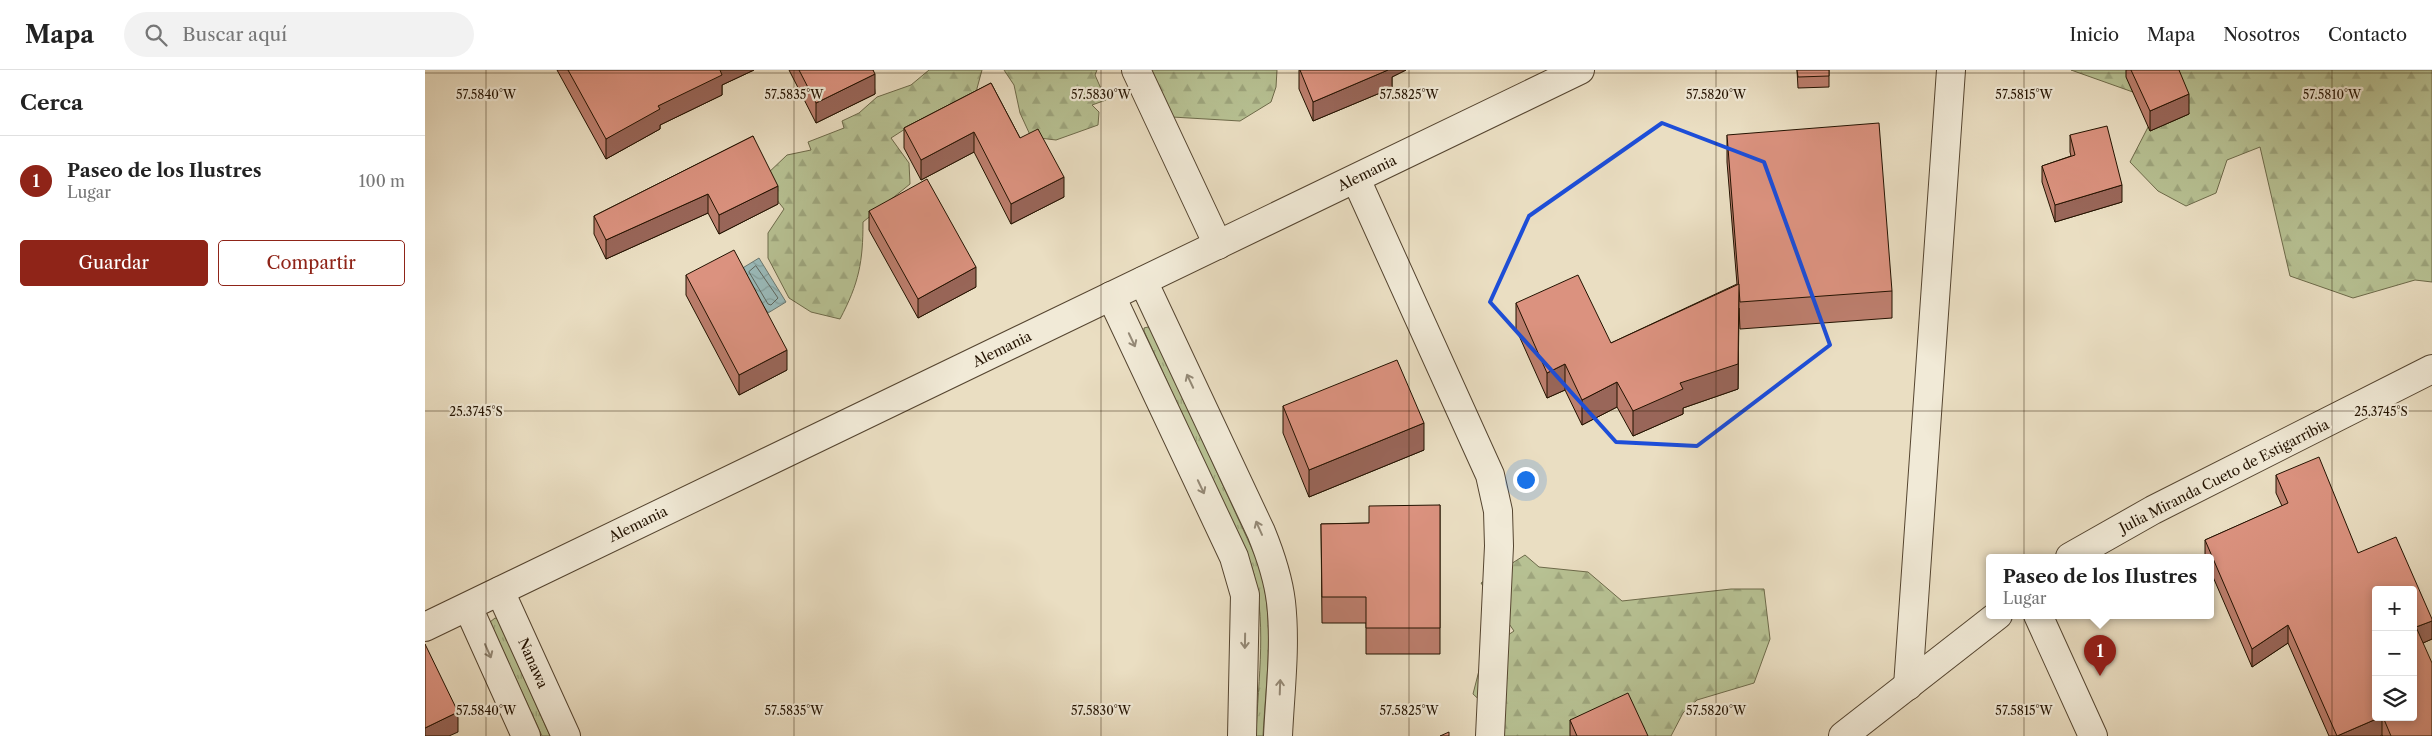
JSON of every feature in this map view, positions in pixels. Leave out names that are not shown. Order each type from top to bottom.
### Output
[{"type":"street","points":[[1135,70],[1217,245]]},
{"type":"street","name":"Alemania","points":[[425,627],[1580,70]]},
{"type":"street","points":[[1908,686],[1951,70]]},
{"type":"street","points":[[1356,179],[1490,475],[1498,511],[1499,546],[1490,736]]},
{"type":"street","points":[[1143,280],[1257,523],[1273,563],[1281,601],[1283,633],[1278,736]]},
{"type":"street","points":[[1111,296],[1233,558],[1245,595],[1242,736]]},
{"type":"street","name":"Julia Miranda Cueto de Estigarribia","points":[[2076,554],[2162,506],[2432,369]]},
{"type":"street","name":"Nanawa","points":[[500,591],[566,736]]},
{"type":"street","points":[[468,607],[526,736]]},
{"type":"street","points":[[1843,736],[1993,619]]},
{"type":"street","points":[[2040,619],[2093,736]]},
{"type":"highlighted area","points":[[1662,123],[1764,162],[1830,345],[1697,446],[1616,442],[1490,302],[1529,216]]},
{"type":"green space","points":[[929,70],[982,70],[976,92],[916,122],[891,138],[909,163],[910,184],[863,222],[859,272],[852,294],[840,319],[811,312],[789,298],[768,258],[768,233],[784,209],[773,195],[765,176],[787,155],[811,150],[808,142],[844,128],[842,121],[859,113],[877,97],[911,85]]},
{"type":"green space","points":[[1004,70],[1097,70],[1095,75],[1106,100],[1092,105],[1099,112],[1098,125],[1056,140],[1031,137],[1020,113],[1014,85]]},
{"type":"green space","points":[[1150,70],[1277,70],[1276,87],[1271,102],[1240,121],[1172,117]]},
{"type":"green space","points":[[2071,70],[2432,70],[2432,282],[2415,280],[2353,298],[2290,276],[2260,147],[2227,160],[2216,193],[2186,206],[2158,191],[2130,162],[2161,102]]},
{"type":"green space","points":[[1144,328],[1151,328],[1258,562],[1264,583],[1267,604],[1268,648],[1263,736],[1256,736],[1261,627],[1256,585],[1251,564],[1144,331]]},
{"type":"green space","points":[[1525,555],[1539,567],[1588,572],[1622,601],[1731,589],[1764,589],[1770,639],[1754,683],[1697,700],[1683,713],[1671,736],[1504,736],[1501,720],[1473,694],[1484,651],[1514,631],[1481,583]]},
{"type":"green space","points":[[495,618],[498,619],[550,736],[542,736],[490,622]]},
{"type":"water","points":[[759,258],[786,302],[768,313],[741,269]]},
{"type":"building","points":[[568,70],[720,70],[722,75],[658,106],[660,109],[606,139]]},
{"type":"building","points":[[799,70],[873,70],[875,74],[816,103]]},
{"type":"building","points":[[1300,70],[1388,70],[1313,102]]},
{"type":"building","points":[[1797,70],[1829,70],[1829,76],[1798,77]]},
{"type":"building","points":[[2131,70],[2179,70],[2189,94],[2150,111]]},
{"type":"building","points":[[991,83],[1020,138],[1038,129],[1064,177],[1011,204],[974,132],[921,160],[904,128]]},
{"type":"building","points":[[1879,123],[1892,291],[1740,302],[1727,135]]},
{"type":"building","points":[[2107,126],[2122,185],[2055,205],[2042,166],[2075,155],[2070,135]]},
{"type":"building","points":[[753,136],[778,186],[719,215],[708,194],[606,240],[594,216]]},
{"type":"building","points":[[927,179],[976,267],[918,299],[869,211]]},
{"type":"building","points":[[734,250],[787,350],[739,375],[686,275]]},
{"type":"building","points":[[1578,275],[1611,343],[1739,284],[1738,364],[1680,383],[1683,389],[1633,411],[1617,382],[1582,400],[1565,364],[1547,373],[1516,303]]},
{"type":"building","points":[[1397,360],[1424,423],[1309,470],[1283,406]]},
{"type":"building","points":[[2319,457],[2358,553],[2396,537],[2432,619],[2432,621],[2417,627],[2417,586],[2372,586],[2372,721],[2337,736],[2288,625],[2252,649],[2214,561],[2214,554],[2211,554],[2205,540],[2288,503],[2276,475]]},
{"type":"building","points":[[1440,505],[1440,628],[1366,628],[1366,597],[1322,597],[1321,524],[1369,523],[1369,506]]},
{"type":"building","points":[[2417,629],[2432,663],[2432,736],[2391,736],[2385,721],[2417,721]]},
{"type":"building","points":[[425,644],[458,712],[425,728]]},
{"type":"building","points":[[1628,693],[1648,736],[1577,736],[1570,720]]},
{"type":"building","points":[[1449,732],[1449,736],[1440,736]]},
{"type":"place","name":"Paseo de los Ilustres","points":[[2100,676]]}]
